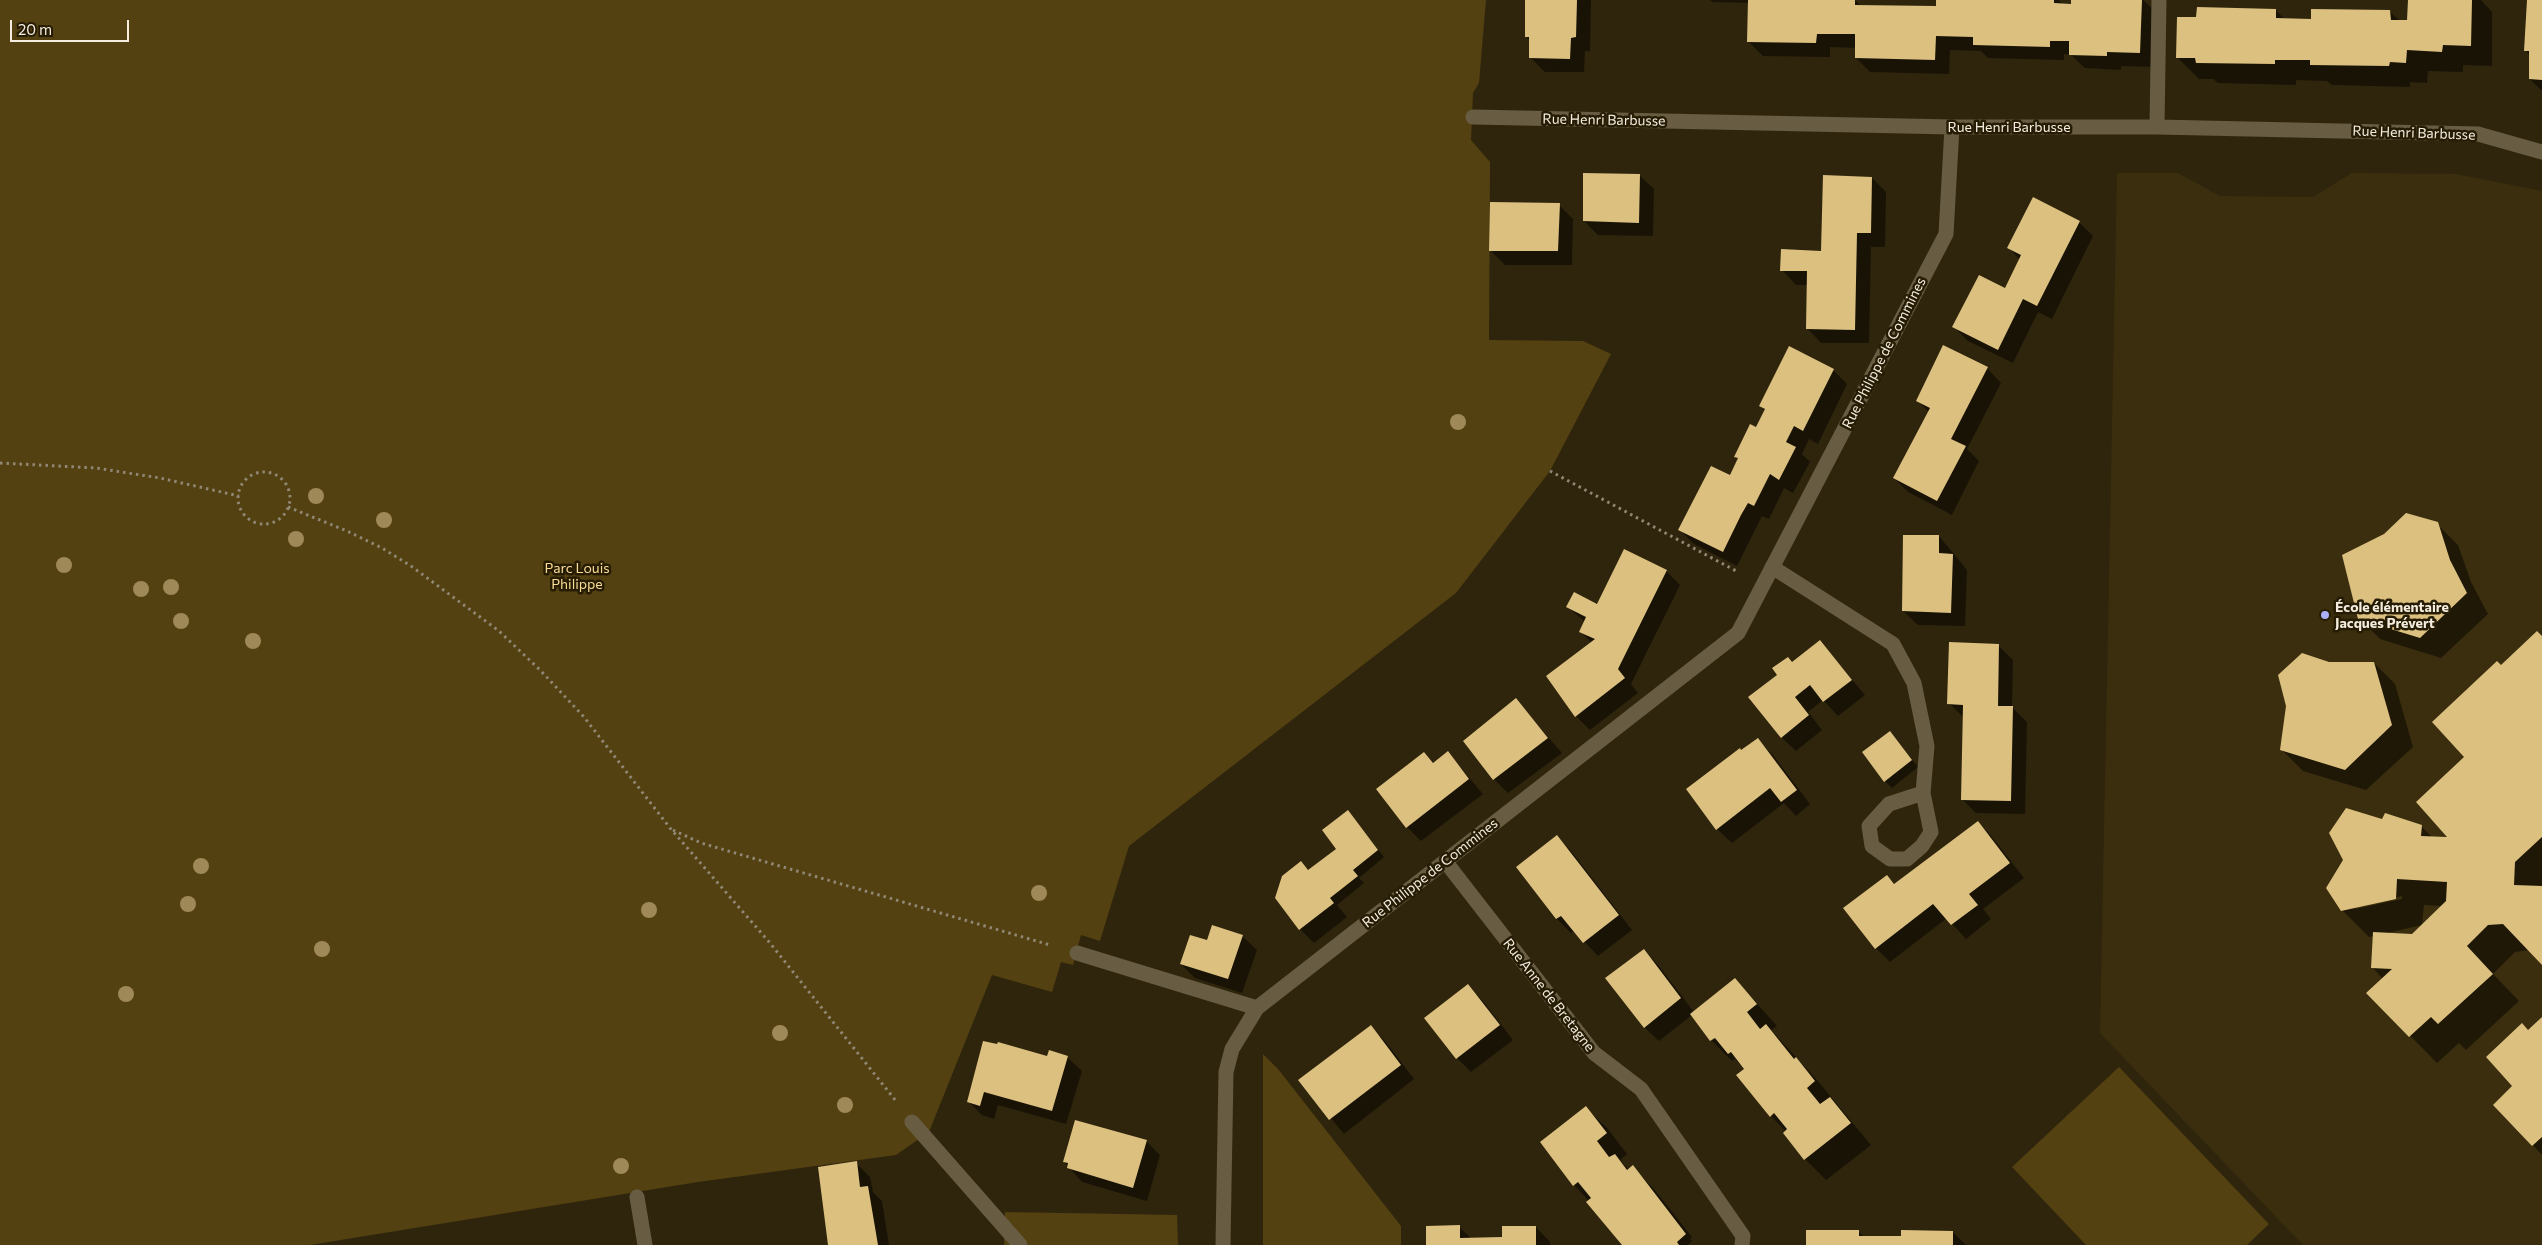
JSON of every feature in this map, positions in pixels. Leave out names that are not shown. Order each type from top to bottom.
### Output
[{"type":"street","points":[[2157,127],[2159,0]]},
{"type":"street","name":"Rue Henri Barbusse","points":[[1473,117],[1952,127],[2157,127],[2478,134],[2542,152]]},
{"type":"street","name":"Rue Philippe de Commines","points":[[1223,1245],[1226,1072],[1232,1050],[1257,1008],[1738,634],[1946,234],[1952,127]]},
{"type":"street","points":[[1772,567],[1893,644],[1914,683],[1927,746],[1923,793],[1931,832],[1922,846],[1907,859],[1890,859],[1872,846],[1869,826],[1889,804],[1923,793]]},
{"type":"street","name":"Rue Anne de Bretagne","points":[[1445,861],[1594,1053],[1642,1089],[1743,1236],[1742,1245]]},
{"type":"street","points":[[1076,953],[1257,1008]]},
{"type":"street","points":[[912,1122],[1020,1245]]},
{"type":"street","points":[[637,1197],[645,1245]]},
{"type":"path","points":[[0,463],[96,468],[160,478],[239,496]]},
{"type":"path","points":[[1550,471],[1763,585]]},
{"type":"path","points":[[268,472],[283,480],[290,496],[288,507],[280,518],[273,522],[256,522],[243,512],[239,496],[245,480],[260,473],[268,472]]},
{"type":"path","points":[[288,507],[325,521],[382,548],[445,590],[499,631],[540,670],[584,717],[670,828],[799,979],[912,1122]]},
{"type":"path","points":[[670,828],[701,843],[1076,953]]},
{"type":"shaded area","name":"École élémentaire Jacques Prévert","points":[[2117,173],[2178,173],[2220,196],[2313,197],[2352,173],[2456,174],[2542,191],[2542,1245],[2303,1245],[2100,1033]]},
{"type":"green space","name":"Parc Louis Philippe","points":[[0,0],[1486,0],[1479,83],[1473,93],[1471,140],[1490,162],[1489,340],[1583,341],[1611,354],[1550,471],[1456,593],[1129,846],[1100,941],[1081,935],[1073,965],[1061,962],[1052,992],[992,975],[929,1132],[896,1155],[698,1182],[310,1245],[0,1245]]},
{"type":"green space","points":[[1263,1054],[1278,1069],[1401,1226],[1401,1245],[1263,1245]]},
{"type":"green space","points":[[2119,1067],[2269,1224],[2247,1245],[2086,1245],[2012,1167]]},
{"type":"green space","points":[[1005,1212],[1177,1215],[1178,1245],[1004,1245]]},
{"type":"building","points":[[1525,0],[1577,0],[1576,37],[1571,38],[1570,59],[1529,58],[1529,37],[1525,37]]},
{"type":"building","points":[[1748,0],[1855,0],[1855,5],[1936,6],[1936,0],[2054,0],[2054,3],[2071,4],[2071,0],[2142,0],[2140,53],[2107,52],[2107,56],[2069,55],[2069,41],[2050,41],[2050,47],[1973,45],[1973,37],[1936,36],[1935,60],[1855,58],[1855,34],[1817,34],[1816,43],[1747,42]]},
{"type":"building","points":[[2408,0],[2472,0],[2471,46],[2443,45],[2442,52],[2407,50],[2406,63],[2390,62],[2389,66],[2310,65],[2310,60],[2275,60],[2275,64],[2196,63],[2195,58],[2176,58],[2177,17],[2196,17],[2197,7],[2276,9],[2276,18],[2311,19],[2311,9],[2390,10],[2391,20],[2407,20]]},
{"type":"building","points":[[2527,0],[2542,0],[2542,80],[2529,79],[2529,51],[2524,51]]},
{"type":"building","points":[[1583,173],[1640,174],[1639,223],[1583,221]]},
{"type":"building","points":[[1823,175],[1872,177],[1871,233],[1857,233],[1855,330],[1806,329],[1807,271],[1780,271],[1781,249],[1821,251]]},
{"type":"building","points":[[2033,197],[2080,221],[2037,306],[2023,299],[1998,350],[1952,327],[1979,275],[2005,288],[2021,255],[2007,248]]},
{"type":"building","points":[[1490,202],[1560,203],[1558,251],[1489,251]]},
{"type":"building","points":[[1943,345],[1988,367],[1951,439],[1966,446],[1937,501],[1893,478],[1930,408],[1916,401]]},
{"type":"building","points":[[1789,346],[1834,369],[1803,431],[1794,426],[1786,442],[1796,447],[1779,480],[1770,474],[1754,506],[1748,503],[1723,552],[1678,530],[1711,466],[1730,475],[1738,458],[1734,457],[1750,424],[1756,427],[1765,409],[1759,406]]},
{"type":"building","points":[[2406,513],[2438,522],[2450,560],[2467,593],[2420,638],[2358,619],[2342,555],[2384,534]]},
{"type":"building","points":[[1903,535],[1939,535],[1939,553],[1953,554],[1951,613],[1902,611]]},
{"type":"building","points":[[1624,549],[1667,570],[1618,669],[1625,678],[1575,717],[1546,676],[1595,639],[1579,632],[1586,617],[1566,607],[1574,592],[1597,604]]},
{"type":"building","points":[[2537,631],[2542,636],[2542,837],[2515,862],[2514,885],[2542,886],[2542,965],[2503,924],[2488,925],[2467,946],[2493,974],[2438,1024],[2431,1017],[2409,1037],[2366,993],[2392,969],[2371,968],[2373,932],[2412,934],[2446,901],[2447,882],[2397,879],[2396,899],[2341,911],[2326,888],[2343,860],[2329,833],[2346,808],[2382,819],[2385,813],[2422,825],[2421,836],[2447,837],[2416,802],[2464,757],[2432,722],[2497,661],[2501,665]]},
{"type":"building","points":[[1820,640],[1852,680],[1823,702],[1810,685],[1795,697],[1809,715],[1781,738],[1748,697],[1777,675],[1772,668],[1788,657],[1792,662]]},
{"type":"building","points":[[1949,642],[1999,644],[1998,706],[2013,706],[2011,801],[1961,800],[1963,705],[1947,704]]},
{"type":"building","points":[[2302,653],[2329,662],[2374,662],[2392,725],[2345,770],[2280,750],[2286,706],[2278,675]]},
{"type":"building","points":[[1516,698],[1548,738],[1493,780],[1463,741]]},
{"type":"building","points":[[1890,731],[1912,760],[1884,782],[1862,752]]},
{"type":"building","points":[[1758,738],[1797,790],[1781,802],[1770,788],[1716,830],[1686,789],[1740,748],[1741,750]]},
{"type":"building","points":[[1448,751],[1469,779],[1406,828],[1376,789],[1424,752],[1433,763]]},
{"type":"building","points":[[1348,810],[1378,850],[1353,870],[1358,876],[1330,898],[1334,903],[1299,930],[1275,898],[1282,876],[1301,861],[1308,870],[1336,849],[1322,830]]},
{"type":"building","points":[[1978,821],[2010,863],[1969,894],[1978,905],[1951,925],[1933,904],[1875,949],[1843,908],[1887,875],[1894,884]]},
{"type":"building","points":[[1557,835],[1619,915],[1583,943],[1561,916],[1556,919],[1516,867]]},
{"type":"building","points":[[1212,925],[1243,935],[1228,979],[1180,964],[1190,935],[1207,940]]},
{"type":"building","points":[[1644,949],[1681,998],[1644,1028],[1605,978]]},
{"type":"building","points":[[1735,978],[1757,1004],[1747,1012],[1760,1029],[1766,1024],[1794,1059],[1796,1057],[1815,1081],[1807,1088],[1820,1104],[1830,1097],[1851,1123],[1804,1160],[1783,1133],[1787,1129],[1774,1113],[1770,1117],[1736,1075],[1744,1069],[1731,1052],[1728,1054],[1715,1038],[1710,1041],[1690,1014]]},
{"type":"building","points":[[1468,984],[1500,1025],[1456,1059],[1424,1018]]},
{"type":"building","points":[[2542,1017],[2542,1137],[2532,1146],[2493,1105],[2512,1086],[2486,1057],[2522,1023],[2528,1030]]},
{"type":"building","points":[[1371,1025],[1401,1065],[1329,1120],[1298,1080]]},
{"type":"building","points":[[983,1041],[997,1044],[998,1042],[1047,1056],[1049,1050],[1068,1056],[1052,1111],[984,1092],[980,1106],[967,1102]]},
{"type":"building","points":[[1586,1106],[1607,1133],[1597,1141],[1609,1157],[1615,1154],[1627,1170],[1633,1165],[1686,1234],[1677,1242],[1679,1245],[1622,1245],[1586,1202],[1591,1198],[1578,1182],[1573,1186],[1540,1142]]},
{"type":"building","points":[[1075,1120],[1147,1140],[1133,1188],[1067,1168],[1068,1163],[1063,1162]]},
{"type":"building","points":[[857,1161],[860,1187],[868,1186],[878,1245],[828,1245],[818,1167]]},
{"type":"building","points":[[1460,1225],[1460,1238],[1502,1237],[1502,1226],[1536,1226],[1536,1245],[1426,1245],[1426,1226]]},
{"type":"building","points":[[1806,1230],[1859,1230],[1859,1236],[1901,1236],[1901,1230],[1953,1231],[1953,1245],[1806,1245]]},
{"type":"place","name":"École élémentaire Jacques Prévert","points":[[2325,615]]}]
